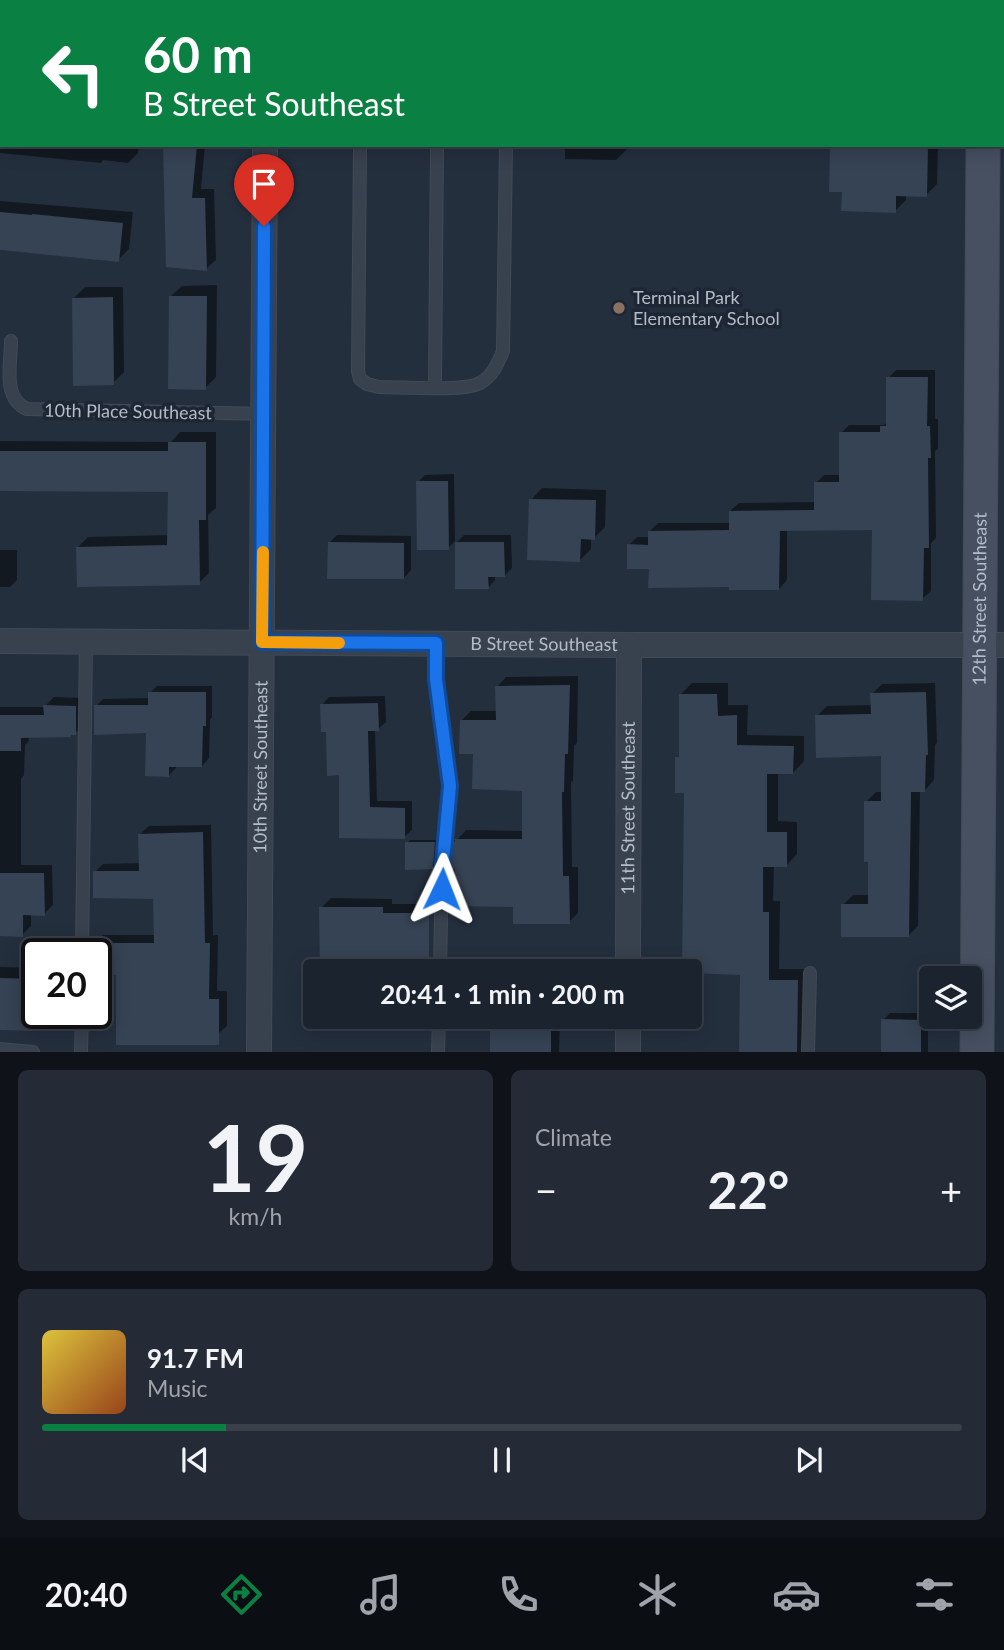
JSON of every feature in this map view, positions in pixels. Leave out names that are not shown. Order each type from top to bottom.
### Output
[{"type":"street","name":"10th Street Southeast","points":[[258,1052],[265,147]]},
{"type":"street","name":"12th Street Southeast","points":[[977,1052],[992,645],[983,147]]},
{"type":"street","name":"B Street Southeast","points":[[0,641],[992,645]]},
{"type":"street","name":"11th Street Southeast","points":[[628,959],[629,645]]},
{"type":"street","points":[[628,1029],[628,1052]]},
{"type":"lane","points":[[360,147],[358,358],[360,379],[379,387],[466,387],[481,383],[496,367],[503,351],[506,147]]},
{"type":"lane","points":[[435,387],[437,147]]},
{"type":"lane","name":"10th Place Southeast","points":[[11,341],[11,392],[17,404],[25,408],[263,414]]},
{"type":"lane","points":[[82,938],[86,641]]},
{"type":"lane","points":[[436,643],[436,679],[450,786],[443,862],[440,959]]},
{"type":"lane","points":[[808,1052],[810,973]]},
{"type":"lane","points":[[81,1052],[82,1029]]},
{"type":"lane","points":[[438,1052],[439,1029]]},
{"type":"lane","points":[[0,1049],[33,1052]]},
{"type":"building","points":[[163,147],[197,147],[192,198],[205,198],[207,271],[166,267]]},
{"type":"building","points":[[830,147],[928,147],[927,197],[896,196],[896,213],[841,211],[842,192],[829,192]]},
{"type":"building","points":[[0,212],[123,223],[119,262],[0,250]]},
{"type":"building","points":[[169,296],[207,296],[206,390],[168,389]]},
{"type":"building","points":[[113,297],[114,385],[73,386],[72,298]]},
{"type":"building","points":[[886,377],[928,377],[927,426],[930,426],[931,458],[928,458],[929,548],[924,548],[923,601],[871,600],[872,530],[780,531],[779,590],[729,590],[729,587],[648,588],[649,569],[627,569],[627,544],[648,545],[648,531],[729,530],[729,511],[814,510],[814,482],[839,482],[839,432],[880,432],[880,426],[886,426]]},
{"type":"building","points":[[168,442],[206,442],[206,520],[199,520],[200,585],[77,587],[76,547],[167,545],[168,492],[0,491],[0,451],[168,451]]},
{"type":"building","points":[[416,481],[448,481],[449,550],[417,550]]},
{"type":"building","points":[[529,499],[596,500],[595,540],[581,539],[580,562],[527,560]]},
{"type":"building","points":[[328,542],[404,543],[404,579],[327,579]]},
{"type":"building","points":[[455,542],[504,542],[505,577],[488,577],[489,589],[455,589]]},
{"type":"building","points":[[570,685],[568,754],[565,754],[562,792],[563,876],[569,876],[570,924],[513,924],[513,907],[455,906],[455,869],[451,869],[455,839],[522,839],[522,791],[472,789],[473,754],[459,754],[460,720],[496,720],[495,686]]},
{"type":"building","points":[[148,692],[206,692],[202,767],[169,767],[169,777],[145,776],[146,733],[94,735],[94,705],[148,705]]},
{"type":"building","points":[[926,692],[928,755],[925,792],[911,792],[909,937],[841,937],[841,904],[868,904],[868,862],[864,862],[864,801],[881,801],[881,756],[816,758],[815,715],[871,714],[870,693]]},
{"type":"building","points":[[679,694],[717,694],[718,716],[737,715],[737,745],[794,746],[793,774],[767,774],[767,832],[787,832],[787,867],[763,867],[763,912],[769,912],[769,980],[798,980],[797,1052],[739,1052],[740,975],[702,973],[702,959],[682,959],[684,793],[675,793],[675,757],[679,757]]},
{"type":"building","points":[[378,703],[379,731],[368,731],[370,807],[405,808],[405,839],[339,838],[339,775],[327,776],[326,732],[321,732],[320,704]]},
{"type":"building","points":[[43,705],[76,706],[76,735],[21,738],[21,751],[0,751],[0,715],[44,715]]},
{"type":"building","points":[[203,832],[205,943],[210,943],[209,999],[219,999],[219,1045],[116,1045],[116,975],[112,975],[112,943],[154,943],[153,899],[93,898],[93,871],[139,871],[138,834]]},
{"type":"building","points":[[405,842],[435,842],[433,869],[405,870]]},
{"type":"building","points":[[0,873],[44,873],[45,916],[23,915],[23,937],[0,936]]},
{"type":"building","points":[[319,907],[383,907],[383,913],[429,913],[429,959],[320,959]]},
{"type":"building","points":[[0,978],[21,979],[21,1029],[37,1031],[0,1030]]},
{"type":"building","points":[[881,1019],[919,1020],[921,1052],[881,1052]]},
{"type":"building","points":[[490,1029],[551,1029],[551,1052],[490,1052]]},
{"type":"slow traffic","points":[[263,552],[262,642],[339,643]]},
{"type":"place","name":"Terminal Park Elementary School","points":[[619,308]]},
{"type":"route","points":[[264,226],[262,642],[436,643],[436,679],[450,786],[442,889]]}]
